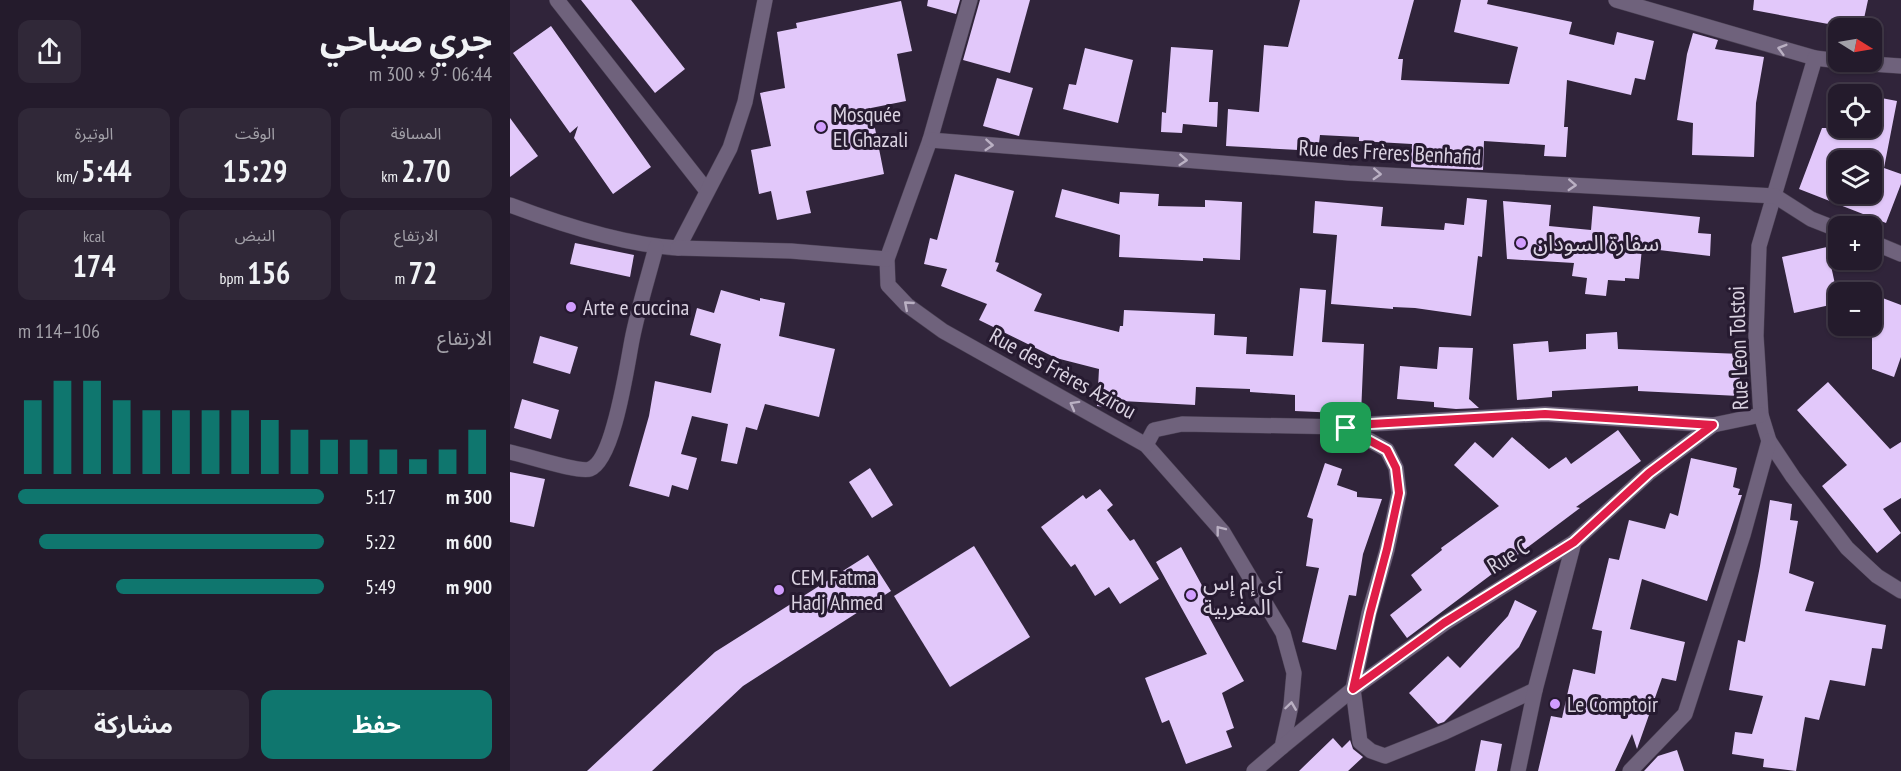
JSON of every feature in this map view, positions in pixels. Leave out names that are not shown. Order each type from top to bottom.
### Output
[{"type":"street","points":[[556,0],[707,191]]},
{"type":"street","name":"Rue des Frères Azirou","points":[[970,0],[930,140],[887,259],[888,285],[907,305],[943,331],[1146,445],[1223,532],[1283,633],[1294,673],[1291,706],[1282,747]]},
{"type":"street","points":[[1616,0],[1815,58],[1828,60]]},
{"type":"street","points":[[678,248],[730,148],[745,102],[763,1]]},
{"type":"street","name":"Rue Leon Tolstoi","points":[[1815,58],[1759,246],[1756,336],[1761,415],[1769,441],[1793,477],[1847,548],[1877,576],[1901,591]]},
{"type":"street","points":[[1882,64],[1901,66]]},
{"type":"street","name":"Rue des Frères Benhafid","points":[[930,140],[1349,173],[1775,196],[1811,219],[1828,226]]},
{"type":"street","points":[[510,205],[581,229],[656,247],[791,251],[887,259]]},
{"type":"street","points":[[1882,246],[1901,254]]},
{"type":"street","points":[[510,452],[578,469],[590,469],[600,462],[609,443],[624,385],[632,339],[656,247]]},
{"type":"street","points":[[1146,445],[1154,430],[1182,424],[1346,428],[1371,424],[1545,414],[1713,425]]},
{"type":"street","name":"Rue C","points":[[1282,747],[1353,689],[1444,623],[1574,542],[1649,473],[1713,425],[1761,415]]},
{"type":"street","points":[[1346,428],[1387,450],[1396,468],[1399,493],[1353,689],[1360,742],[1371,751],[1385,756],[1445,732],[1535,690]]},
{"type":"street","points":[[1630,771],[1685,714],[1743,535],[1769,441]]},
{"type":"street","points":[[1518,771],[1535,690],[1574,542]]},
{"type":"street","points":[[1254,771],[1282,747]]},
{"type":"building","points":[[581,0],[631,0],[685,69],[655,93]]},
{"type":"building","points":[[928,0],[960,0],[956,14],[927,6]]},
{"type":"building","points":[[980,0],[1030,0],[1010,73],[963,60]]},
{"type":"building","points":[[1300,0],[1414,0],[1398,59],[1403,59],[1401,80],[1509,84],[1518,47],[1454,32],[1461,0],[1488,0],[1487,4],[1572,22],[1569,34],[1614,45],[1617,32],[1654,41],[1645,80],[1635,78],[1631,95],[1567,80],[1564,127],[1568,127],[1566,157],[1544,156],[1545,145],[1484,141],[1483,170],[1411,167],[1412,144],[1359,141],[1359,137],[1320,135],[1318,151],[1226,146],[1228,109],[1259,112],[1264,45],[1288,47]]},
{"type":"building","points":[[1754,0],[1868,0],[1864,18],[1828,18],[1828,24],[1753,10]]},
{"type":"building","name":"Mosquée El Ghazali","points":[[901,1],[912,51],[897,54],[906,101],[871,108],[884,174],[806,191],[811,213],[777,220],[771,191],[759,194],[751,150],[771,146],[760,93],[785,88],[777,32],[797,28],[796,23]]},
{"type":"building","points":[[551,26],[651,167],[613,194],[574,138],[578,126],[570,133],[513,53]]},
{"type":"building","points":[[1693,33],[1718,40],[1715,49],[1764,57],[1756,103],[1754,157],[1692,155],[1693,123],[1677,120],[1687,54]]},
{"type":"building","points":[[1171,47],[1213,50],[1209,102],[1218,102],[1217,127],[1183,124],[1182,133],[1161,132],[1162,112],[1166,113]]},
{"type":"building","points":[[1085,48],[1133,60],[1118,123],[1063,109],[1069,84],[1076,85]]},
{"type":"building","points":[[997,78],[1033,88],[1019,136],[983,126]]},
{"type":"building","points":[[1882,98],[1897,101],[1884,168],[1901,174],[1901,184],[1886,223],[1882,221],[1882,216],[1868,216],[1837,204],[1882,204],[1882,150],[1828,150],[1828,200],[1799,189],[1822,128],[1828,128],[1828,138],[1882,138]]},
{"type":"building","points":[[510,118],[538,156],[510,177]]},
{"type":"building","points":[[955,174],[1014,191],[995,262],[999,263],[996,271],[1042,294],[1034,311],[1119,332],[1120,326],[1123,326],[1124,310],[1215,314],[1214,335],[1247,337],[1246,354],[1293,356],[1300,288],[1326,290],[1322,342],[1364,344],[1361,414],[1295,411],[1295,395],[1250,392],[1250,389],[1196,387],[1195,405],[1122,401],[1122,409],[1097,406],[1099,369],[1056,358],[979,320],[987,304],[941,286],[947,269],[924,264],[930,238],[937,240]]},
{"type":"building","points":[[1062,189],[1119,204],[1120,192],[1159,194],[1158,206],[1205,207],[1205,200],[1242,202],[1240,260],[1203,258],[1203,261],[1119,257],[1120,235],[1055,217]]},
{"type":"building","points":[[1467,198],[1487,200],[1482,257],[1478,256],[1471,316],[1415,308],[1393,307],[1393,309],[1331,304],[1337,235],[1313,233],[1315,201],[1383,207],[1381,226],[1444,230],[1445,223],[1464,225]]},
{"type":"building","points":[[1503,201],[1551,205],[1549,226],[1591,230],[1593,206],[1700,217],[1698,233],[1711,234],[1710,256],[1642,248],[1639,279],[1608,280],[1606,296],[1585,294],[1587,278],[1572,276],[1574,263],[1507,259]]},
{"type":"building","points":[[575,243],[634,255],[630,277],[570,264]]},
{"type":"building","points":[[1827,247],[1828,270],[1832,270],[1834,282],[1828,282],[1828,305],[1794,313],[1782,257]]},
{"type":"building","points":[[721,290],[760,301],[760,298],[785,303],[779,336],[835,349],[819,417],[765,404],[757,430],[746,427],[737,464],[721,461],[728,424],[692,416],[681,454],[697,458],[688,490],[672,485],[669,497],[629,486],[649,416],[655,381],[711,393],[721,344],[690,335],[697,308],[714,313]]},
{"type":"building","points":[[1882,298],[1901,305],[1901,357],[1894,377],[1872,369],[1872,336],[1882,336]]},
{"type":"building","points":[[1617,332],[1618,349],[1741,354],[1739,396],[1638,391],[1638,386],[1552,391],[1552,397],[1517,400],[1513,344],[1548,341],[1549,352],[1586,349],[1586,334]]},
{"type":"building","points":[[540,336],[578,347],[570,374],[533,363]]},
{"type":"building","points":[[1439,347],[1473,348],[1469,399],[1479,408],[1434,407],[1434,402],[1397,399],[1400,366],[1437,369]]},
{"type":"building","points":[[1828,382],[1890,449],[1901,442],[1901,498],[1883,509],[1901,533],[1877,553],[1822,486],[1847,465],[1797,410]]},
{"type":"building","points":[[522,399],[559,410],[551,439],[514,428]]},
{"type":"building","points":[[1618,430],[1641,461],[1576,507],[1580,508],[1407,638],[1390,615],[1422,590],[1411,575],[1442,550],[1441,548],[1499,506],[1454,465],[1475,442],[1493,458],[1512,437],[1549,469],[1566,457],[1571,464]]},
{"type":"building","points":[[1691,458],[1737,468],[1733,487],[1740,489],[1738,495],[1742,495],[1707,601],[1642,579],[1630,629],[1685,642],[1676,681],[1662,678],[1637,749],[1632,734],[1615,771],[1538,771],[1551,716],[1562,718],[1573,669],[1595,674],[1602,631],[1592,629],[1609,558],[1619,560],[1629,520],[1665,529],[1670,513],[1678,516]]},
{"type":"building","points":[[1325,463],[1342,469],[1337,485],[1357,492],[1357,497],[1382,499],[1363,554],[1356,596],[1349,595],[1336,650],[1302,642],[1319,568],[1306,566],[1313,519],[1307,517]]},
{"type":"building","points":[[870,468],[893,505],[872,518],[849,482]]},
{"type":"building","points":[[510,472],[545,479],[534,527],[510,522]]},
{"type":"building","points":[[1100,489],[1113,505],[1107,510],[1130,541],[1134,539],[1159,579],[1120,604],[1109,587],[1095,596],[1075,564],[1071,567],[1041,527],[1083,495],[1086,499]]},
{"type":"building","points":[[1770,500],[1792,504],[1790,520],[1798,521],[1789,573],[1814,582],[1805,611],[1886,625],[1882,649],[1872,648],[1865,686],[1830,680],[1819,720],[1805,717],[1796,771],[1763,767],[1764,759],[1732,754],[1735,732],[1752,734],[1763,696],[1729,690],[1738,640],[1745,642]]},
{"type":"building","points":[[974,546],[1030,637],[950,687],[894,596]]},
{"type":"building","points":[[1181,547],[1217,613],[1209,617],[1244,681],[1222,693],[1234,728],[1226,731],[1232,747],[1186,764],[1169,720],[1162,723],[1145,678],[1207,654],[1156,562]]},
{"type":"building","points":[[868,555],[891,591],[743,686],[652,771],[587,771],[715,652]]},
{"type":"building","points":[[1515,600],[1537,611],[1519,647],[1444,722],[1438,724],[1409,693],[1448,656],[1460,668],[1508,616]]},
{"type":"building","points":[[1333,738],[1342,748],[1350,740],[1353,749],[1363,757],[1348,771],[1299,771]]},
{"type":"building","points":[[1481,740],[1502,744],[1497,771],[1475,771]]},
{"type":"building","points":[[1677,750],[1684,771],[1644,771],[1658,756]]},
{"type":"place","name":"Mosquée El Ghazali","points":[[821,127]]},
{"type":"place","name":"سفارة السودان","points":[[1521,243]]},
{"type":"place","name":"Arte e cuccina","points":[[571,307]]},
{"type":"place","name":"CEM Fatma Hadj Ahmed","points":[[779,590]]},
{"type":"place","name":"آي إم إس المغربية","points":[[1191,595]]},
{"type":"place","name":"Le Comptoir","points":[[1555,704]]},
{"type":"route","points":[[1545,414],[1713,425],[1649,473],[1574,542],[1444,623],[1353,689],[1399,493],[1396,468],[1387,450],[1346,428],[1371,424],[1545,414]]}]
